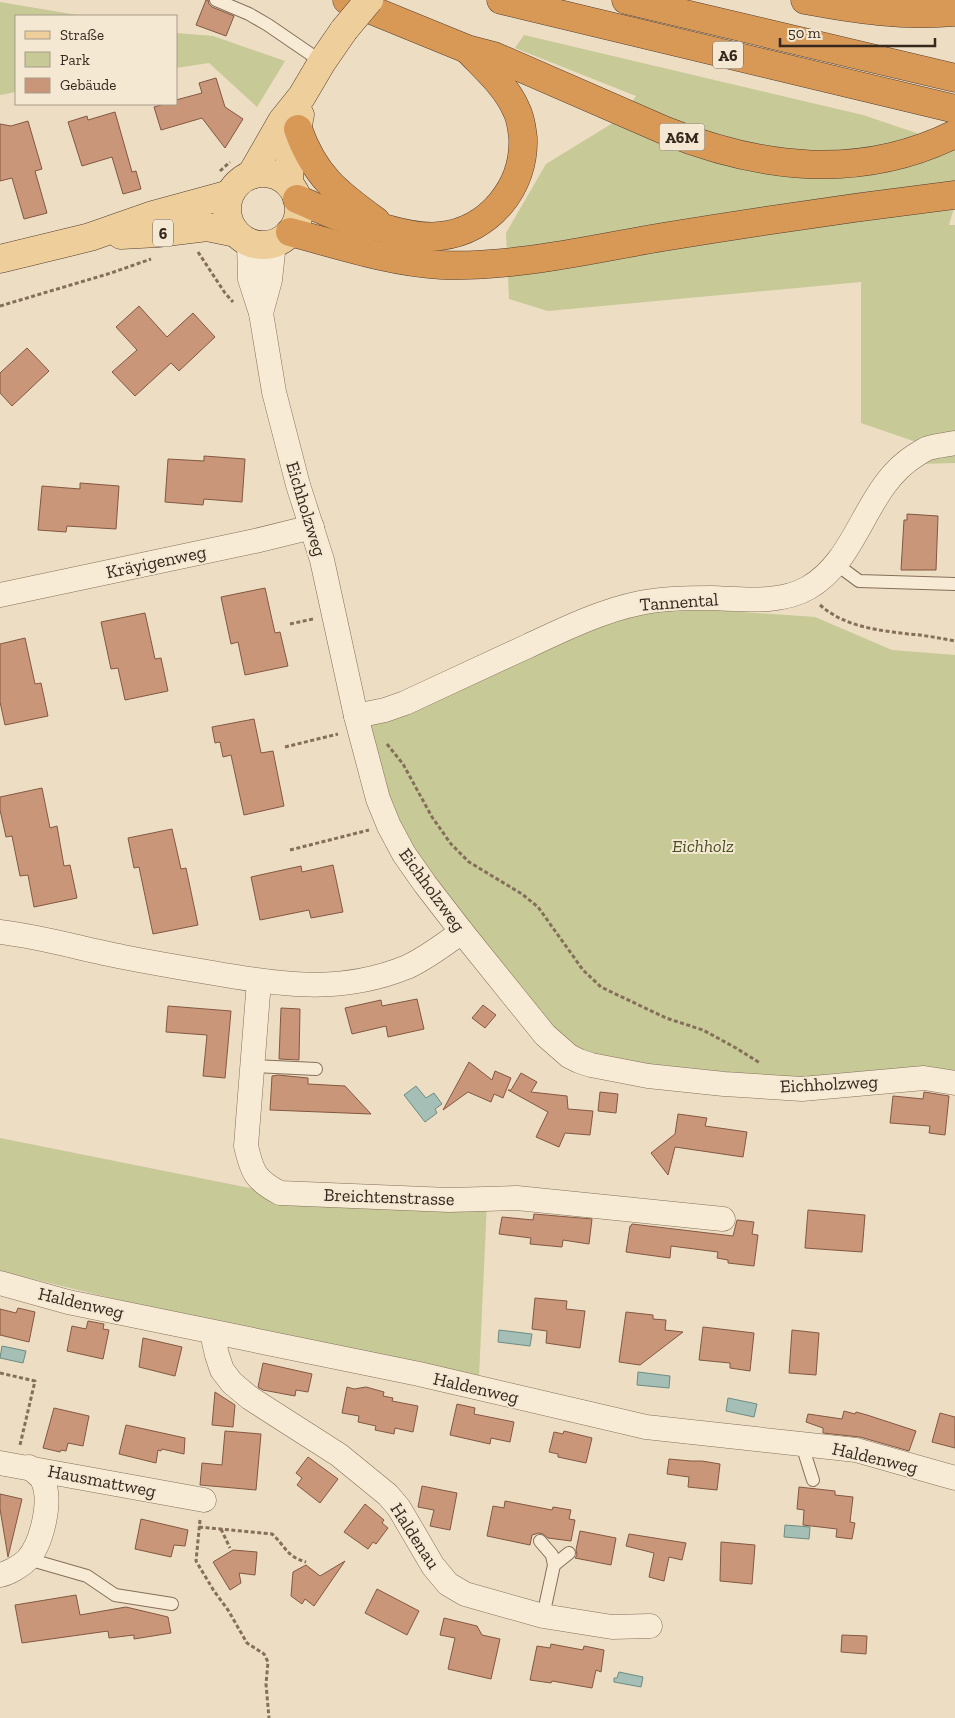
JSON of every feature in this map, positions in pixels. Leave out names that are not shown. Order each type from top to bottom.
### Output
[{"type":"highway","points":[[293,192],[344,219],[422,236],[440,236],[458,232],[475,225],[492,214],[504,201],[514,184],[520,166],[523,148],[522,129],[517,109],[502,86],[467,49],[347,0]]},
{"type":"highway","name":"A6","points":[[501,0],[955,109]]},
{"type":"highway","name":"A6","points":[[626,0],[955,78]]},
{"type":"highway","points":[[805,0],[900,14],[955,12]]},
{"type":"highway","name":"A6M","points":[[467,49],[494,56],[692,141],[743,156],[768,161],[805,165],[870,160],[910,152],[955,134]]},
{"type":"highway","points":[[298,129],[310,159],[324,178],[351,203],[387,229]]},
{"type":"highway","points":[[262,237],[413,262],[441,265],[476,265],[522,261],[798,216],[955,196]]},
{"type":"main road","points":[[251,175],[282,122],[302,96],[322,62],[344,30],[369,0]]},
{"type":"main road","points":[[293,192],[281,178],[261,173],[251,175],[242,180],[230,194],[227,208],[229,221],[262,237],[296,222],[298,210],[293,192],[290,161],[298,129],[302,96]]},
{"type":"main road","name":"6","points":[[0,259],[90,237],[153,215],[230,194]]},
{"type":"main road","name":"6","points":[[90,237],[158,233],[207,227],[262,237]]},
{"type":"street","name":"Eichholzweg","points":[[262,237],[250,280],[261,316],[276,400],[298,485],[322,560],[358,723],[378,799],[389,826],[404,854],[462,932],[545,1036],[569,1056],[591,1065],[657,1077],[802,1089],[924,1078],[955,1083]]},
{"type":"street","name":"Tannental","points":[[358,723],[572,625],[606,612],[640,603],[676,598],[757,599],[784,596],[806,589],[822,578],[836,564],[849,545],[876,496],[888,478],[903,463],[928,448],[955,443]]},
{"type":"street","name":"Kräyigenweg","points":[[0,595],[237,545],[312,527]]},
{"type":"street","points":[[0,932],[122,957],[259,981],[308,985],[356,982],[407,967],[424,958],[462,932]]},
{"type":"street","name":"Breichtenstrasse","points":[[259,981],[246,1146],[251,1167],[263,1184],[280,1193],[449,1200],[517,1198],[723,1219]]},
{"type":"street","name":"Haldenweg","points":[[0,1283],[68,1302],[419,1374],[646,1427],[856,1450],[955,1478]]},
{"type":"street","name":"Haldenau","points":[[215,1333],[214,1342],[222,1370],[232,1383],[250,1398],[339,1455],[388,1495],[399,1508],[433,1566],[448,1584],[465,1594],[543,1616],[612,1627],[650,1626]]},
{"type":"street","points":[[0,1575],[7,1574],[28,1559],[40,1537],[48,1500],[43,1480],[15,1465]]},
{"type":"street","name":"Hausmattweg","points":[[15,1465],[204,1500]]},
{"type":"lane","points":[[216,0],[249,14],[322,62]]},
{"type":"lane","points":[[836,564],[859,581],[955,584]]},
{"type":"lane","points":[[253,1066],[316,1069]]},
{"type":"lane","points":[[802,1445],[813,1480]]},
{"type":"lane","points":[[540,1541],[552,1555],[554,1565],[543,1616]]},
{"type":"lane","points":[[554,1565],[569,1552]]},
{"type":"lane","points":[[28,1559],[87,1576],[115,1595],[172,1604]]},
{"type":"path","points":[[198,252],[232,301],[261,316]]},
{"type":"path","points":[[0,306],[112,273],[156,257]]},
{"type":"path","points":[[806,589],[821,606],[834,616],[854,624],[874,629],[955,641]]},
{"type":"path","points":[[285,747],[358,723],[378,736],[391,748],[403,764],[432,817],[451,844],[469,862],[522,894],[538,906],[583,970],[601,987],[666,1018],[703,1030],[736,1048],[763,1066]]},
{"type":"path","points":[[290,850],[389,826]]},
{"type":"path","points":[[0,1373],[36,1381],[15,1465]]},
{"type":"path","points":[[204,1500],[196,1561],[247,1643],[264,1654],[268,1662],[266,1684],[269,1718]]},
{"type":"path","points":[[199,1527],[272,1534],[295,1559],[306,1562]]},
{"type":"path","points":[[221,1529],[230,1548]]},
{"type":"green space","points":[[0,2],[77,15],[15,15],[15,92],[0,95]]},
{"type":"green space","points":[[178,33],[213,36],[285,61],[257,107],[209,63],[178,68]]},
{"type":"green space","points":[[524,35],[863,115],[955,146],[955,204],[949,225],[955,225],[955,463],[917,464],[919,443],[861,423],[861,282],[548,311],[509,299],[506,233],[546,164],[621,118],[636,96],[515,48]]},
{"type":"green space","name":"Eichholz","points":[[699,609],[815,617],[892,650],[955,655],[955,1090],[647,1079],[548,1034],[408,855],[365,729],[574,634],[643,610]]},
{"type":"green space","points":[[0,1138],[280,1194],[487,1201],[479,1377],[193,1318],[0,1271]]},
{"type":"water","points":[[416,1086],[426,1098],[434,1093],[442,1104],[435,1109],[437,1113],[425,1122],[404,1095]]},
{"type":"water","points":[[499,1330],[532,1334],[530,1346],[498,1342]]},
{"type":"water","points":[[2,1346],[26,1351],[23,1363],[0,1358]]},
{"type":"water","points":[[638,1372],[670,1376],[669,1388],[637,1385]]},
{"type":"water","points":[[728,1398],[757,1404],[754,1417],[726,1411]]},
{"type":"water","points":[[785,1525],[810,1527],[809,1539],[784,1537]]},
{"type":"water","points":[[619,1672],[643,1677],[641,1687],[614,1682],[614,1678],[617,1678]]},
{"type":"building","points":[[206,0],[208,0],[212,7],[234,16],[226,36],[196,25]]},
{"type":"building","points":[[216,78],[225,107],[243,119],[225,148],[202,118],[161,130],[154,107],[178,105],[178,99],[202,93],[199,83]]},
{"type":"building","points":[[115,112],[132,172],[136,171],[141,189],[123,194],[112,157],[82,166],[68,122],[87,116],[88,120]]},
{"type":"building","points":[[28,121],[42,169],[35,171],[47,213],[24,219],[12,178],[0,181],[0,124],[11,126]]},
{"type":"building","points":[[139,306],[167,337],[193,313],[215,337],[179,371],[171,363],[135,396],[112,372],[137,350],[116,327]]},
{"type":"building","points":[[27,348],[49,371],[12,406],[0,393],[0,373]]},
{"type":"building","points":[[204,456],[245,459],[242,502],[204,499],[203,505],[165,502],[168,459],[204,461]]},
{"type":"building","points":[[80,483],[119,486],[116,529],[67,526],[66,532],[38,530],[42,486],[80,489]]},
{"type":"building","points":[[907,514],[938,516],[936,570],[901,570],[904,520],[907,520]]},
{"type":"building","points":[[265,588],[275,633],[280,632],[288,666],[245,675],[238,642],[231,644],[221,597]]},
{"type":"building","points":[[145,613],[155,659],[161,658],[168,691],[125,700],[118,668],[111,669],[101,622]]},
{"type":"building","points":[[25,638],[35,684],[41,683],[48,716],[5,725],[0,702],[0,644]]},
{"type":"building","points":[[254,719],[261,753],[273,751],[284,806],[244,815],[231,755],[223,757],[220,742],[215,743],[212,727]]},
{"type":"building","points":[[42,788],[50,828],[57,826],[64,866],[70,865],[77,898],[34,907],[28,875],[20,876],[12,836],[6,837],[0,810],[0,797]]},
{"type":"building","points":[[172,829],[181,869],[186,868],[198,925],[153,934],[139,867],[134,868],[128,838]]},
{"type":"building","points":[[333,865],[343,912],[311,918],[309,910],[260,920],[251,877],[301,866],[302,872]]},
{"type":"building","points":[[417,999],[424,1029],[388,1037],[386,1026],[352,1034],[345,1008],[381,1000],[382,1006]]},
{"type":"building","points":[[483,1005],[496,1015],[485,1028],[472,1018]]},
{"type":"building","points":[[168,1006],[231,1011],[225,1078],[203,1076],[207,1035],[166,1032]]},
{"type":"building","points":[[281,1008],[300,1009],[299,1060],[279,1059]]},
{"type":"building","points":[[469,1062],[492,1080],[495,1071],[511,1078],[503,1098],[494,1094],[491,1102],[468,1092],[443,1110]]},
{"type":"building","points":[[521,1073],[537,1082],[531,1092],[567,1096],[568,1109],[593,1111],[590,1135],[565,1133],[559,1147],[536,1137],[548,1112],[508,1090],[511,1090]]},
{"type":"building","points":[[272,1076],[308,1078],[308,1084],[345,1086],[371,1114],[270,1110]]},
{"type":"building","points":[[600,1092],[618,1094],[616,1113],[598,1111]]},
{"type":"building","points":[[924,1092],[949,1096],[945,1135],[929,1133],[930,1126],[890,1123],[893,1096],[923,1099]]},
{"type":"building","points":[[678,1114],[707,1118],[705,1126],[747,1132],[743,1157],[675,1147],[668,1175],[651,1153],[675,1134]]},
{"type":"building","points":[[808,1210],[865,1215],[862,1252],[805,1248]]},
{"type":"building","points":[[534,1214],[592,1219],[589,1244],[563,1240],[562,1247],[530,1244],[531,1238],[499,1234],[502,1217],[533,1220]]},
{"type":"building","points":[[737,1220],[754,1222],[752,1234],[758,1235],[754,1266],[728,1263],[728,1260],[717,1258],[718,1252],[671,1246],[670,1258],[626,1252],[630,1226],[632,1224],[733,1236]]},
{"type":"building","points":[[535,1298],[567,1301],[566,1309],[585,1311],[580,1348],[546,1343],[547,1331],[532,1329]]},
{"type":"building","points":[[18,1308],[35,1312],[29,1342],[0,1335],[0,1309],[16,1313]]},
{"type":"building","points":[[626,1312],[653,1315],[653,1319],[666,1320],[665,1330],[683,1332],[640,1365],[619,1362]]},
{"type":"building","points":[[88,1321],[104,1324],[103,1329],[109,1330],[103,1359],[67,1351],[72,1326],[86,1329]]},
{"type":"building","points":[[703,1327],[754,1333],[750,1371],[730,1368],[730,1363],[699,1360]]},
{"type":"building","points":[[792,1330],[819,1333],[816,1375],[789,1373]]},
{"type":"building","points":[[143,1338],[182,1347],[175,1376],[139,1367]]},
{"type":"building","points":[[263,1363],[312,1374],[308,1392],[296,1390],[295,1396],[263,1390],[258,1387]]},
{"type":"building","points":[[347,1387],[354,1389],[366,1387],[384,1392],[383,1396],[393,1398],[392,1401],[418,1406],[413,1432],[395,1428],[394,1434],[375,1430],[376,1426],[358,1422],[359,1416],[342,1413]]},
{"type":"building","points":[[215,1392],[235,1405],[233,1427],[212,1425]]},
{"type":"building","points":[[457,1404],[475,1408],[474,1414],[514,1422],[510,1442],[491,1438],[490,1444],[450,1435]]},
{"type":"building","points":[[54,1408],[89,1416],[83,1446],[68,1443],[66,1451],[61,1450],[60,1452],[43,1448]]},
{"type":"building","points":[[844,1411],[867,1415],[916,1431],[909,1451],[860,1437],[823,1433],[823,1428],[806,1422],[808,1414],[842,1419]]},
{"type":"building","points":[[940,1413],[955,1417],[955,1448],[932,1442]]},
{"type":"building","points":[[126,1425],[185,1438],[184,1454],[162,1449],[161,1451],[158,1450],[156,1463],[119,1454]]},
{"type":"building","points":[[225,1431],[261,1434],[256,1490],[200,1485],[202,1463],[222,1465]]},
{"type":"building","points":[[564,1431],[592,1438],[586,1463],[558,1457],[558,1454],[549,1452],[554,1432],[563,1434]]},
{"type":"building","points":[[308,1457],[338,1479],[320,1503],[297,1485],[302,1478],[296,1473]]},
{"type":"building","points":[[669,1459],[720,1464],[717,1490],[688,1487],[689,1477],[667,1474]]},
{"type":"building","points":[[422,1486],[457,1493],[450,1530],[430,1526],[434,1510],[418,1507]]},
{"type":"building","points":[[799,1487],[835,1491],[835,1495],[853,1497],[850,1522],[855,1523],[852,1539],[836,1537],[837,1529],[803,1525],[804,1510],[797,1509]]},
{"type":"building","points":[[0,1494],[22,1499],[8,1557],[0,1509]]},
{"type":"building","points":[[505,1501],[552,1510],[553,1507],[571,1510],[569,1519],[575,1520],[571,1541],[548,1538],[539,1533],[532,1535],[530,1545],[487,1536],[493,1506],[504,1508]]},
{"type":"building","points":[[365,1504],[384,1520],[382,1523],[388,1528],[376,1544],[373,1542],[368,1549],[344,1532]]},
{"type":"building","points":[[141,1519],[188,1530],[185,1546],[174,1545],[171,1557],[135,1549]]},
{"type":"building","points":[[580,1531],[616,1538],[611,1565],[575,1558]]},
{"type":"building","points":[[629,1534],[686,1543],[682,1560],[669,1557],[664,1581],[649,1577],[654,1553],[626,1546]]},
{"type":"building","points":[[721,1542],[755,1545],[752,1584],[720,1581]]},
{"type":"building","points":[[233,1550],[257,1552],[255,1575],[239,1573],[241,1583],[230,1590],[213,1562]]},
{"type":"building","points":[[345,1561],[314,1606],[305,1599],[302,1604],[291,1596],[293,1572],[306,1565],[320,1576]]},
{"type":"building","points":[[377,1589],[419,1611],[407,1635],[365,1613]]},
{"type":"building","points":[[76,1595],[80,1615],[126,1607],[168,1617],[171,1633],[134,1639],[134,1635],[109,1638],[108,1631],[22,1643],[15,1605]]},
{"type":"building","points":[[444,1618],[477,1626],[482,1635],[500,1639],[491,1679],[448,1669],[455,1638],[440,1635]]},
{"type":"building","points":[[842,1635],[867,1636],[866,1654],[841,1652]]},
{"type":"building","points":[[551,1644],[583,1650],[584,1646],[604,1650],[601,1672],[596,1670],[592,1688],[552,1681],[551,1683],[530,1680],[537,1646],[550,1648]]}]
